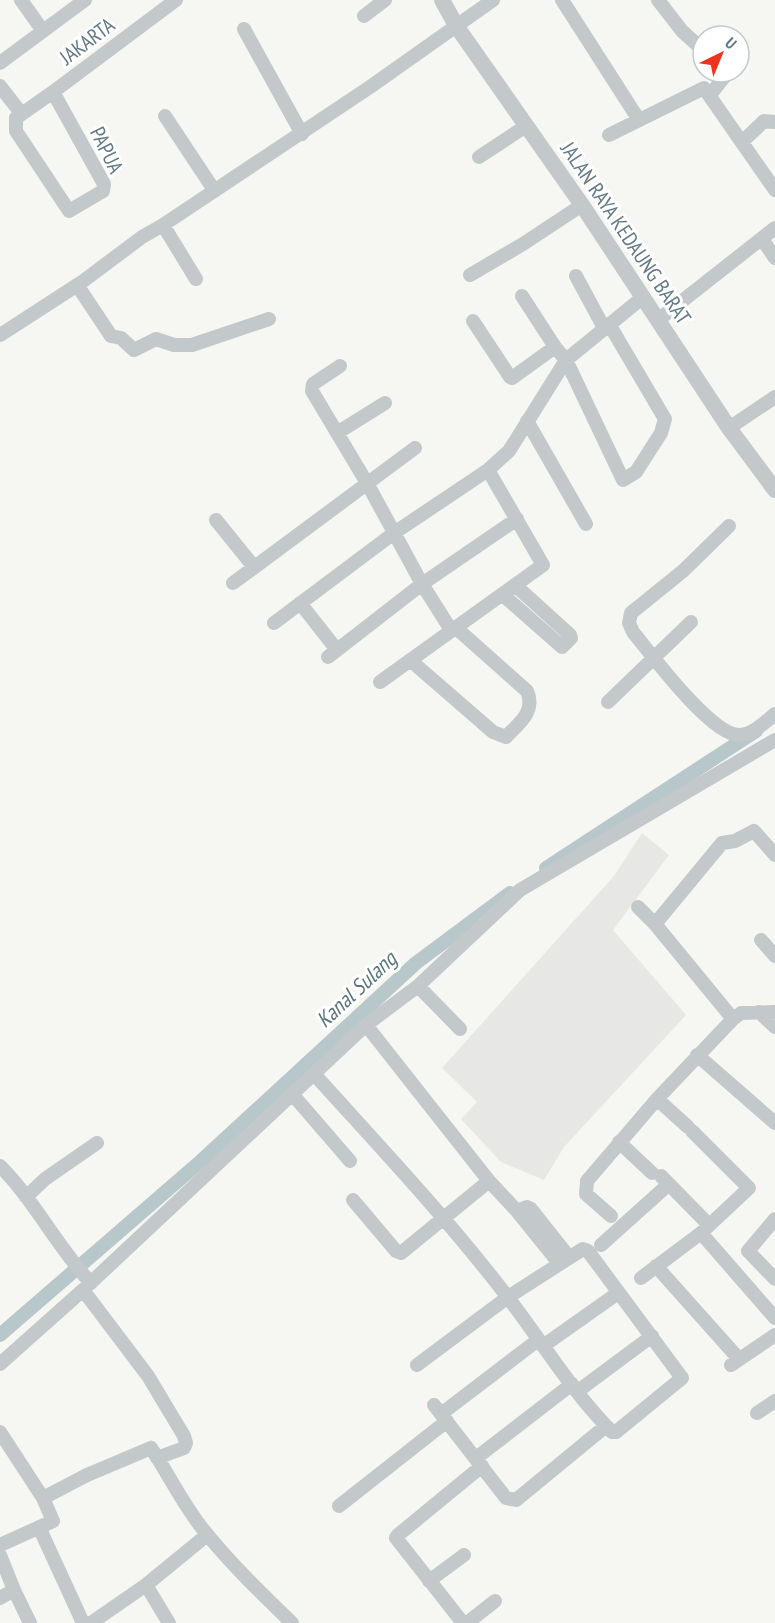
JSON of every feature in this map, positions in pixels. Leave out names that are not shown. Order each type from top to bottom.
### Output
[{"type":"street","points":[[21,0],[44,31]]},
{"type":"street","name":"JAKARTA","points":[[1,61],[86,0]]},
{"type":"street","name":"JAKARTA","points":[[21,113],[53,92],[176,0]]},
{"type":"street","points":[[364,16],[385,0]]},
{"type":"street","name":"JALAN RAYA KEDAUNG BARAT","points":[[442,0],[457,27],[582,205],[729,428],[775,489]]},
{"type":"street","points":[[0,335],[77,285],[141,237],[302,134],[493,0]]},
{"type":"street","points":[[562,0],[639,120]]},
{"type":"street","points":[[658,0],[691,39]]},
{"type":"street","points":[[244,29],[302,134]]},
{"type":"street","points":[[710,95],[720,84]]},
{"type":"street","points":[[0,86],[21,113]]},
{"type":"street","points":[[609,135],[701,88],[705,89],[775,190]]},
{"type":"street","name":"PAPUA","points":[[21,113],[16,118],[16,131],[69,211],[103,191],[104,184],[53,92]]},
{"type":"street","points":[[165,116],[214,190]]},
{"type":"street","points":[[742,142],[764,121],[775,122]]},
{"type":"street","points":[[480,157],[526,126]]},
{"type":"street","points":[[470,275],[515,249],[582,205]]},
{"type":"street","points":[[163,225],[196,279]]},
{"type":"street","points":[[658,320],[775,228]]},
{"type":"street","points":[[762,239],[775,258]]},
{"type":"street","points":[[522,296],[566,360],[623,480],[636,472],[661,433],[665,419],[576,276]]},
{"type":"street","points":[[77,285],[111,336],[121,338],[134,350],[156,339],[174,345],[192,345],[269,319]]},
{"type":"street","points":[[274,623],[394,533],[488,470],[509,451],[566,360],[642,298]]},
{"type":"street","points":[[473,321],[510,378],[532,366],[555,347]]},
{"type":"street","points":[[340,366],[314,384],[311,389],[367,483],[422,584],[453,629],[527,691],[531,703],[527,714],[506,738],[493,732],[410,660]]},
{"type":"street","points":[[729,428],[775,397]]},
{"type":"street","points":[[337,433],[385,403]]},
{"type":"street","points":[[526,421],[586,524]]},
{"type":"street","points":[[234,583],[415,448]]},
{"type":"street","points":[[380,682],[543,566],[488,470]]},
{"type":"street","points":[[216,519],[254,567]]},
{"type":"street","points":[[300,603],[333,653],[422,584],[517,519]]},
{"type":"street","points":[[729,526],[683,571],[631,613],[629,623],[633,632],[668,677],[704,713],[730,734],[751,733],[775,714]]},
{"type":"street","points":[[503,595],[562,647],[571,638],[570,635],[516,586]]},
{"type":"street","points":[[608,702],[691,622]]},
{"type":"street","points":[[0,1364],[366,1026],[418,986],[520,890],[775,740]]},
{"type":"street","points":[[655,924],[722,843],[735,841],[754,831],[775,855]]},
{"type":"street","points":[[638,908],[655,924],[733,1019]]},
{"type":"street","points":[[761,939],[775,956]]},
{"type":"street","points":[[418,986],[459,1029]]},
{"type":"street","points":[[759,1012],[775,1027]]},
{"type":"street","points":[[611,1216],[586,1194],[587,1181],[657,1099],[733,1019],[741,1013],[775,1012]]},
{"type":"street","points":[[366,1026],[489,1181],[517,1211],[527,1207],[531,1209],[564,1260]]},
{"type":"street","points":[[697,1055],[775,1123]]},
{"type":"street","points":[[315,1075],[444,1217],[508,1297],[575,1388],[612,1432],[616,1432],[682,1380],[682,1375],[588,1251],[583,1249],[508,1297],[417,1365]]},
{"type":"street","points":[[293,1095],[350,1161]]},
{"type":"street","points":[[641,1278],[705,1229],[749,1188],[657,1099]]},
{"type":"street","points":[[27,1197],[45,1179],[97,1143]]},
{"type":"street","points":[[619,1143],[661,1177],[775,1318]]},
{"type":"street","points":[[0,1166],[27,1197],[74,1264],[148,1376],[184,1436],[186,1443],[184,1448],[157,1458]]},
{"type":"street","points":[[601,1245],[661,1177]]},
{"type":"street","points":[[353,1200],[396,1251],[401,1253],[489,1181]]},
{"type":"street","points":[[775,1219],[748,1251],[775,1279]]},
{"type":"street","points":[[656,1266],[735,1362],[775,1335]]},
{"type":"street","points":[[339,1506],[441,1413],[540,1343],[618,1293]]},
{"type":"street","points":[[495,1601],[465,1623],[397,1541],[397,1537],[479,1462],[575,1388],[652,1336]]},
{"type":"street","points":[[757,1413],[775,1401]]},
{"type":"street","points":[[441,1413],[506,1498],[516,1500],[606,1426]]},
{"type":"street","points":[[0,1432],[42,1498],[53,1521],[0,1545]]},
{"type":"street","points":[[42,1498],[87,1475],[150,1448],[173,1487],[207,1535],[244,1577],[292,1623]]},
{"type":"street","points":[[39,1527],[83,1623]]},
{"type":"street","points":[[91,1623],[146,1585],[207,1535]]},
{"type":"street","points":[[429,1581],[464,1554]]},
{"type":"street","points":[[1,1559],[30,1623]]},
{"type":"street","points":[[146,1585],[169,1623]]},
{"type":"street","points":[[0,1598],[14,1590]]},
{"type":"shaded area","points":[[642,833],[669,855],[613,930],[686,1015],[564,1147],[544,1180],[501,1162],[461,1119],[477,1102],[442,1068],[614,876]]},
{"type":"waterway","name":"Kanal Sulang","points":[[546,868],[756,731]]},
{"type":"waterway","name":"Kanal Sulang","points":[[0,1335],[201,1161],[416,963],[510,893]]}]
